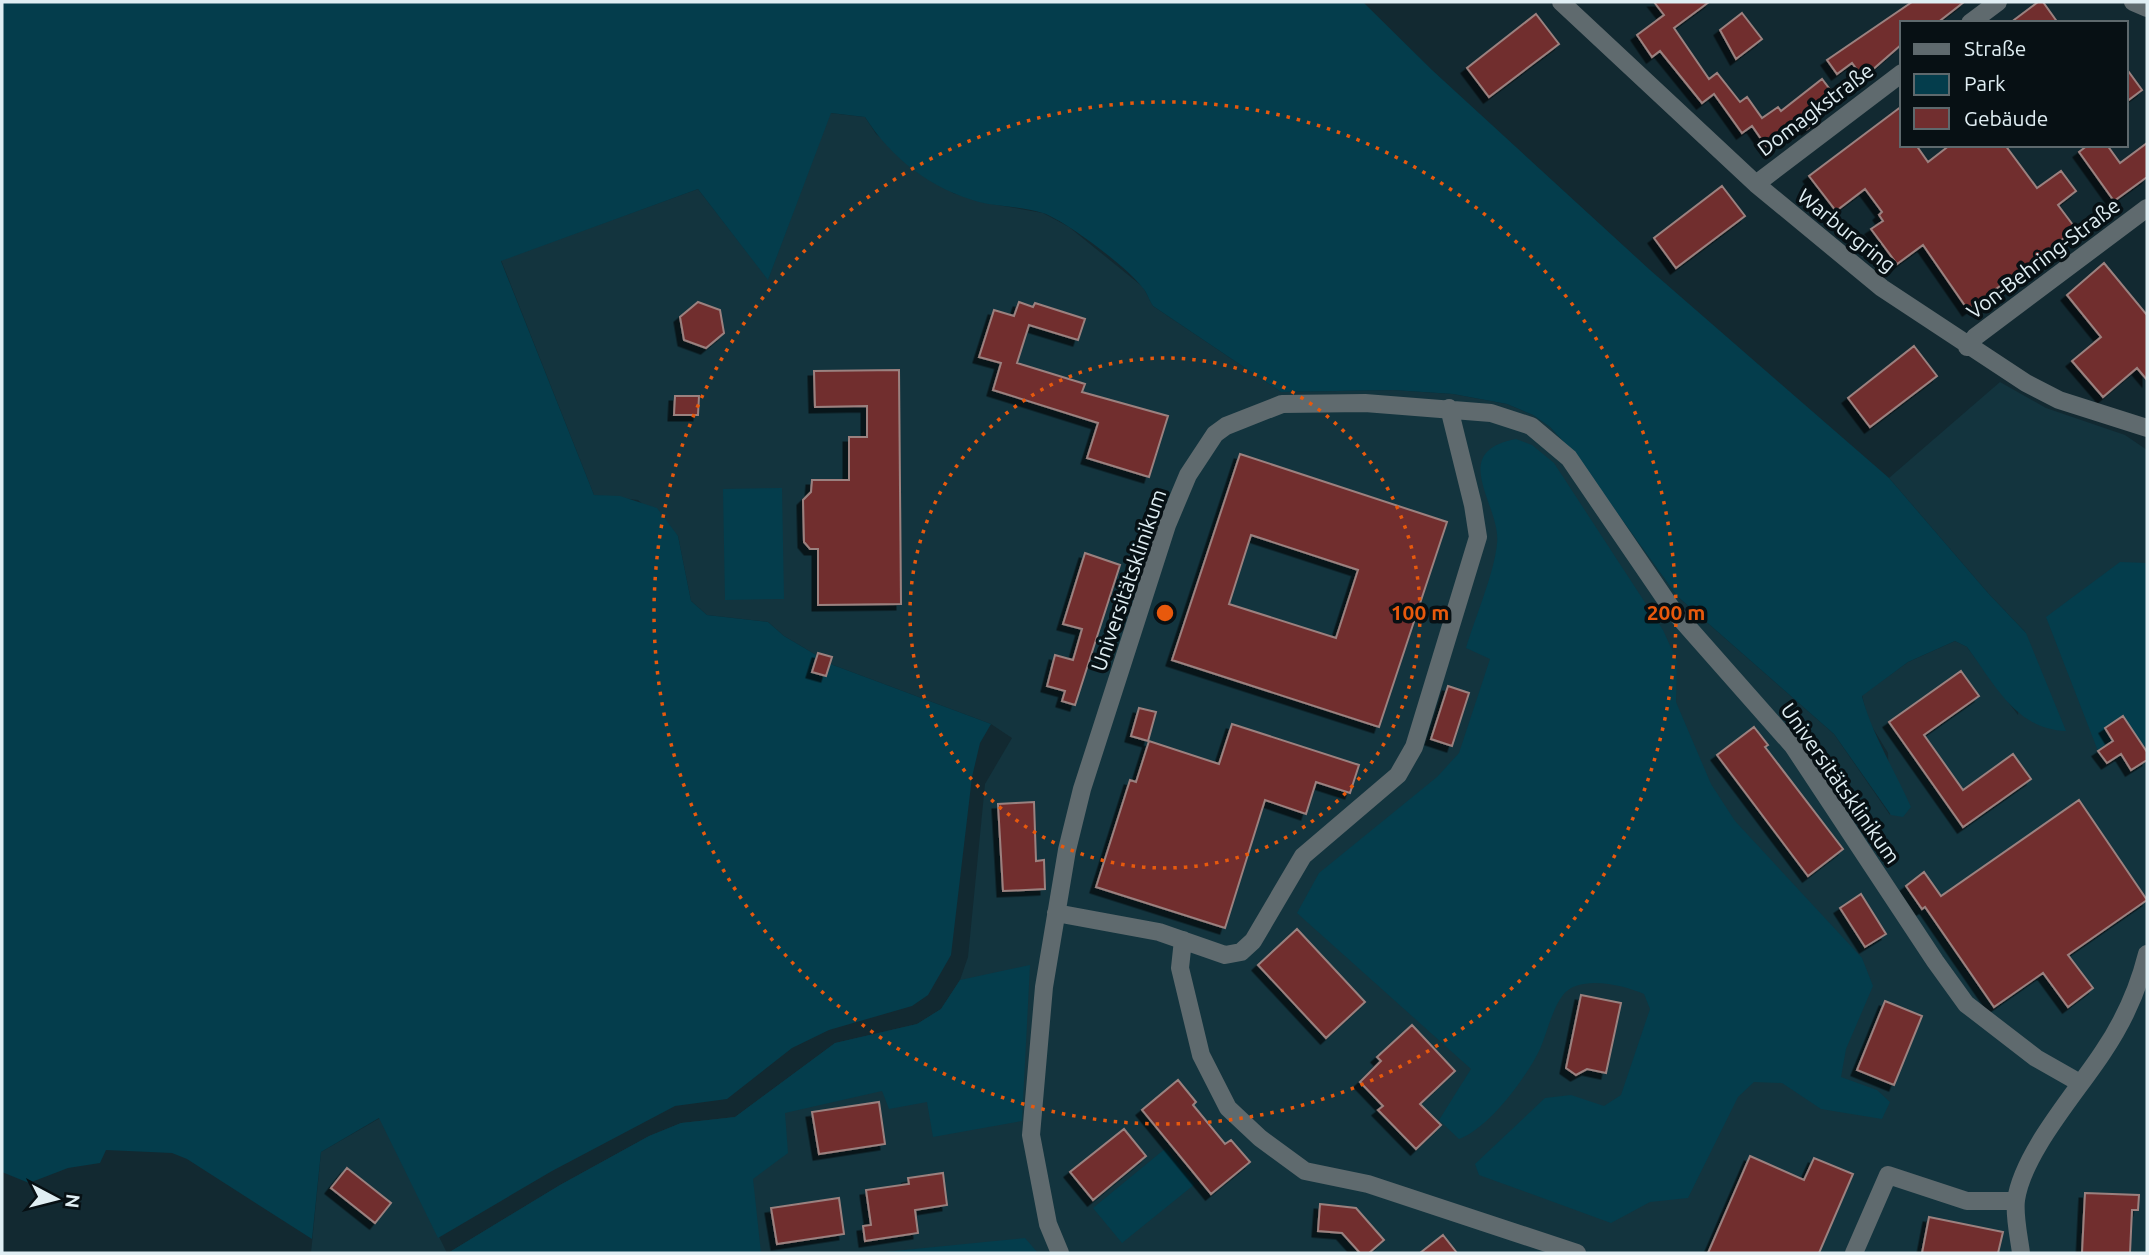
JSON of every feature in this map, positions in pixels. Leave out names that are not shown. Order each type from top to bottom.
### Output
[{"type":"street","points":[[1973,21],[1998,2]]},
{"type":"street","points":[[2133,2],[2147,9]]},
{"type":"street","name":"Warburgring","points":[[1573,5],[1756,184],[1882,288],[2026,383],[2059,400],[2147,428]]},
{"type":"street","name":"Domagkstraße","points":[[1756,184],[1900,75]]},
{"type":"street","name":"Von-Behring-Straße","points":[[1968,346],[1975,337],[2147,208]]},
{"type":"street","name":"Universitätsklinikum","points":[[1060,1253],[1048,1224],[1031,1135],[1044,987],[1082,789],[1167,525],[1188,475],[1215,434],[1244,416],[1282,404],[1365,403],[1491,413],[1531,426],[1569,458],[1672,609],[1793,746],[1959,995],[2005,1035],[2080,1083]]},
{"type":"street","points":[[1056,914],[1160,932],[1225,955],[1241,952],[1253,941],[1303,856],[1398,775],[1415,747],[1478,537],[1473,505],[1449,408]]},
{"type":"street","points":[[1182,940],[1181,968],[1201,1055],[1228,1108],[1260,1138],[1306,1171],[1368,1184],[1577,1253]]},
{"type":"street","points":[[2021,1253],[2016,1201],[2022,1177],[2123,1020],[2140,982],[2147,954]]},
{"type":"street","points":[[1854,1253],[1888,1175],[1967,1201],[2016,1201]]},
{"type":"shaded area","points":[[830,113],[865,117],[876,134],[953,193],[981,202],[1043,213],[1069,227],[1143,287],[1153,306],[1281,392],[1393,390],[1453,394],[1507,404],[1533,415],[1550,427],[1574,453],[1677,596],[1834,734],[1890,815],[1888,753],[1868,720],[1862,695],[1908,662],[1955,641],[1967,647],[2018,715],[2026,633],[1889,478],[2000,382],[2046,408],[2125,435],[2147,450],[2147,1253],[448,1253],[560,1185],[649,1136],[681,1123],[735,1117],[835,1043],[917,1024],[941,1009],[960,980],[968,957],[985,784],[1012,738],[991,724],[833,665],[784,636],[768,622],[707,615],[691,601],[678,536],[638,500],[594,495],[501,260],[698,189],[768,279]]},
{"type":"shaded area","points":[[380,1118],[447,1253],[311,1253],[321,1152]]},
{"type":"green space","points":[[2,2],[1363,2],[1432,70],[1650,270],[1889,478],[2026,633],[2066,731],[2048,729],[2033,723],[2020,713],[1997,689],[1967,647],[1955,641],[1908,662],[1862,696],[1877,737],[1911,807],[1903,817],[1891,815],[1834,734],[1677,596],[1574,453],[1550,427],[1533,415],[1507,404],[1453,394],[1393,390],[1281,392],[1153,306],[1134,278],[1066,225],[1043,213],[979,202],[945,189],[900,158],[875,132],[865,117],[831,113],[768,280],[698,189],[501,261],[594,495],[620,496],[657,508],[678,536],[691,601],[707,615],[768,622],[784,636],[833,665],[991,724],[980,743],[972,777],[951,955],[928,995],[912,1006],[829,1030],[792,1048],[727,1099],[675,1106],[552,1171],[438,1238],[379,1118],[321,1152],[312,1239],[187,1159],[172,1153],[106,1150],[100,1163],[68,1168],[29,1183],[2,1172]]},
{"type":"green space","points":[[1516,439],[1532,445],[1554,463],[1663,630],[1677,661],[1676,702],[1711,784],[1735,821],[1862,958],[1873,986],[1846,1049],[1841,1077],[1877,1090],[1890,1102],[1882,1119],[1821,1109],[1782,1083],[1754,1082],[1738,1097],[1688,1198],[1650,1202],[1611,1223],[1479,1175],[1475,1164],[1545,1098],[1571,1095],[1604,1106],[1621,1095],[1650,1009],[1644,994],[1602,983],[1590,983],[1570,989],[1559,1001],[1540,1049],[1526,1074],[1494,1113],[1471,1133],[1459,1139],[1439,1120],[1471,1069],[1297,913],[1319,873],[1437,777],[1459,753],[1490,659],[1466,648],[1488,582],[1497,544],[1496,529],[1482,482],[1481,468],[1484,456],[1495,446]]},
{"type":"green space","points":[[782,488],[784,599],[725,600],[723,489]]},
{"type":"green space","points":[[2120,562],[2147,563],[2147,746],[2113,741],[2098,751],[2046,617]]},
{"type":"green space","points":[[1030,965],[1022,1121],[933,1137],[927,1102],[889,1109],[882,1091],[785,1113],[788,1153],[753,1179],[761,1253],[448,1253],[560,1185],[649,1136],[681,1123],[735,1117],[835,1043],[917,1024],[941,1009],[960,980]]},
{"type":"green space","points":[[1166,1148],[1195,1184],[1122,1243],[1093,1208]]},
{"type":"green space","points":[[1025,1238],[1038,1253],[874,1253]]},
{"type":"building","points":[[1654,2],[1709,2],[1674,28],[1709,79],[1717,73],[1740,102],[1747,97],[1762,118],[1778,107],[1781,111],[1822,79],[1835,96],[1812,113],[1818,121],[1807,129],[1802,121],[1766,146],[1752,126],[1742,133],[1714,94],[1702,103],[1660,51],[1652,57],[1637,35],[1664,15]]},
{"type":"building","points":[[1912,2],[1964,2],[1940,21],[1900,21],[1900,46],[1863,78],[1852,63],[1837,74],[1827,60]]},
{"type":"building","points":[[2038,2],[2043,2],[2057,21],[2013,21]]},
{"type":"building","points":[[1742,13],[1762,39],[1736,59],[1720,30]]},
{"type":"building","points":[[1536,14],[1559,44],[1489,97],[1467,68]]},
{"type":"building","points":[[2128,71],[2142,90],[2128,100]]},
{"type":"building","points":[[1900,108],[1900,147],[1917,147],[1928,162],[1947,147],[2006,147],[2037,188],[2061,171],[2076,191],[2058,205],[2076,229],[1968,310],[1923,245],[1897,264],[1871,229],[1883,221],[1879,215],[1882,212],[1865,189],[1836,211],[1809,176]]},
{"type":"building","points":[[2147,143],[2147,177],[2114,201],[2079,152],[2085,147],[2108,147],[2120,163]]},
{"type":"building","points":[[1722,186],[1745,216],[1676,268],[1654,238]]},
{"type":"building","points":[[2104,263],[2147,315],[2147,380],[2137,368],[2103,397],[2072,361],[2101,337],[2067,295]]},
{"type":"building","points":[[698,302],[720,310],[724,333],[706,348],[684,340],[680,317]]},
{"type":"building","points":[[1019,302],[1033,307],[1035,303],[1085,319],[1078,340],[1029,325],[1017,363],[1085,384],[1082,392],[1168,416],[1149,477],[1087,458],[1098,423],[993,390],[1001,363],[979,357],[994,310],[1014,316]]},
{"type":"building","points":[[1914,346],[1937,376],[1870,427],[1848,398]]},
{"type":"building","points":[[899,370],[901,604],[818,605],[818,549],[810,549],[804,542],[803,500],[811,492],[812,480],[849,480],[849,437],[867,437],[867,406],[815,407],[814,371]]},
{"type":"building","points":[[675,396],[699,396],[698,415],[674,415]]},
{"type":"building","points":[[1240,454],[1447,522],[1379,727],[1172,660]],"holes":[[[1251,535],[1358,570],[1336,638],[1229,604]]]},
{"type":"building","points":[[1085,553],[1120,565],[1075,705],[1062,701],[1065,691],[1047,686],[1055,655],[1073,660],[1082,629],[1063,624]]},
{"type":"building","points":[[818,653],[832,657],[826,676],[812,672]]},
{"type":"building","points":[[1961,671],[1979,696],[1924,735],[1963,790],[2013,754],[2031,779],[1963,827],[1889,722]]},
{"type":"building","points":[[1448,686],[1469,693],[1452,746],[1431,739]]},
{"type":"building","points":[[1139,708],[1156,712],[1148,741],[1131,736]]},
{"type":"building","points":[[2123,716],[2147,752],[2147,760],[2131,770],[2121,754],[2107,763],[2098,751],[2113,741],[2105,728]]},
{"type":"building","points":[[1232,724],[1359,765],[1350,793],[1316,782],[1306,814],[1265,800],[1225,928],[1096,887],[1130,780],[1136,782],[1149,741],[1219,764]]},
{"type":"building","points":[[1754,727],[1768,745],[1765,747],[1843,849],[1808,876],[1717,755]]},
{"type":"building","points":[[2079,800],[2147,900],[2068,955],[2093,988],[2068,1007],[2043,973],[1994,1007],[1925,907],[1922,909],[1906,886],[1924,872],[1941,896]]},
{"type":"building","points":[[1034,802],[1036,861],[1044,860],[1045,889],[1003,891],[998,804]]},
{"type":"building","points":[[1861,894],[1886,934],[1865,947],[1840,908]]},
{"type":"building","points":[[1297,929],[1365,1002],[1326,1038],[1258,965]]},
{"type":"building","points":[[1581,995],[1621,1003],[1606,1073],[1587,1069],[1576,1075],[1566,1068]]},
{"type":"building","points":[[1885,1001],[1922,1016],[1894,1085],[1857,1070]]},
{"type":"building","points":[[1412,1025],[1455,1071],[1420,1104],[1441,1125],[1416,1149],[1378,1110],[1383,1106],[1360,1082],[1381,1061],[1377,1057]]},
{"type":"building","points":[[1178,1080],[1196,1102],[1193,1105],[1225,1144],[1231,1140],[1250,1162],[1211,1194],[1142,1110]]},
{"type":"building","points":[[879,1102],[885,1144],[819,1154],[812,1112]]},
{"type":"building","points":[[1124,1129],[1146,1156],[1093,1200],[1070,1172]]},
{"type":"building","points":[[1750,1156],[1804,1180],[1814,1158],[1853,1174],[1819,1253],[1708,1253]]},
{"type":"building","points":[[347,1168],[391,1203],[375,1223],[331,1188]]},
{"type":"building","points":[[943,1173],[947,1205],[915,1210],[918,1233],[865,1241],[863,1226],[871,1225],[866,1190],[909,1184],[908,1178]]},
{"type":"building","points":[[2085,1193],[2139,1195],[2138,1210],[2132,1210],[2130,1253],[2082,1253]]},
{"type":"building","points":[[839,1198],[844,1234],[777,1244],[771,1208]]},
{"type":"building","points":[[1320,1204],[1356,1208],[1384,1240],[1369,1253],[1360,1253],[1342,1233],[1318,1231]]},
{"type":"building","points":[[1929,1217],[2003,1232],[1998,1253],[1922,1253]]},
{"type":"building","points":[[1443,1235],[1457,1253],[1420,1253]]}]
